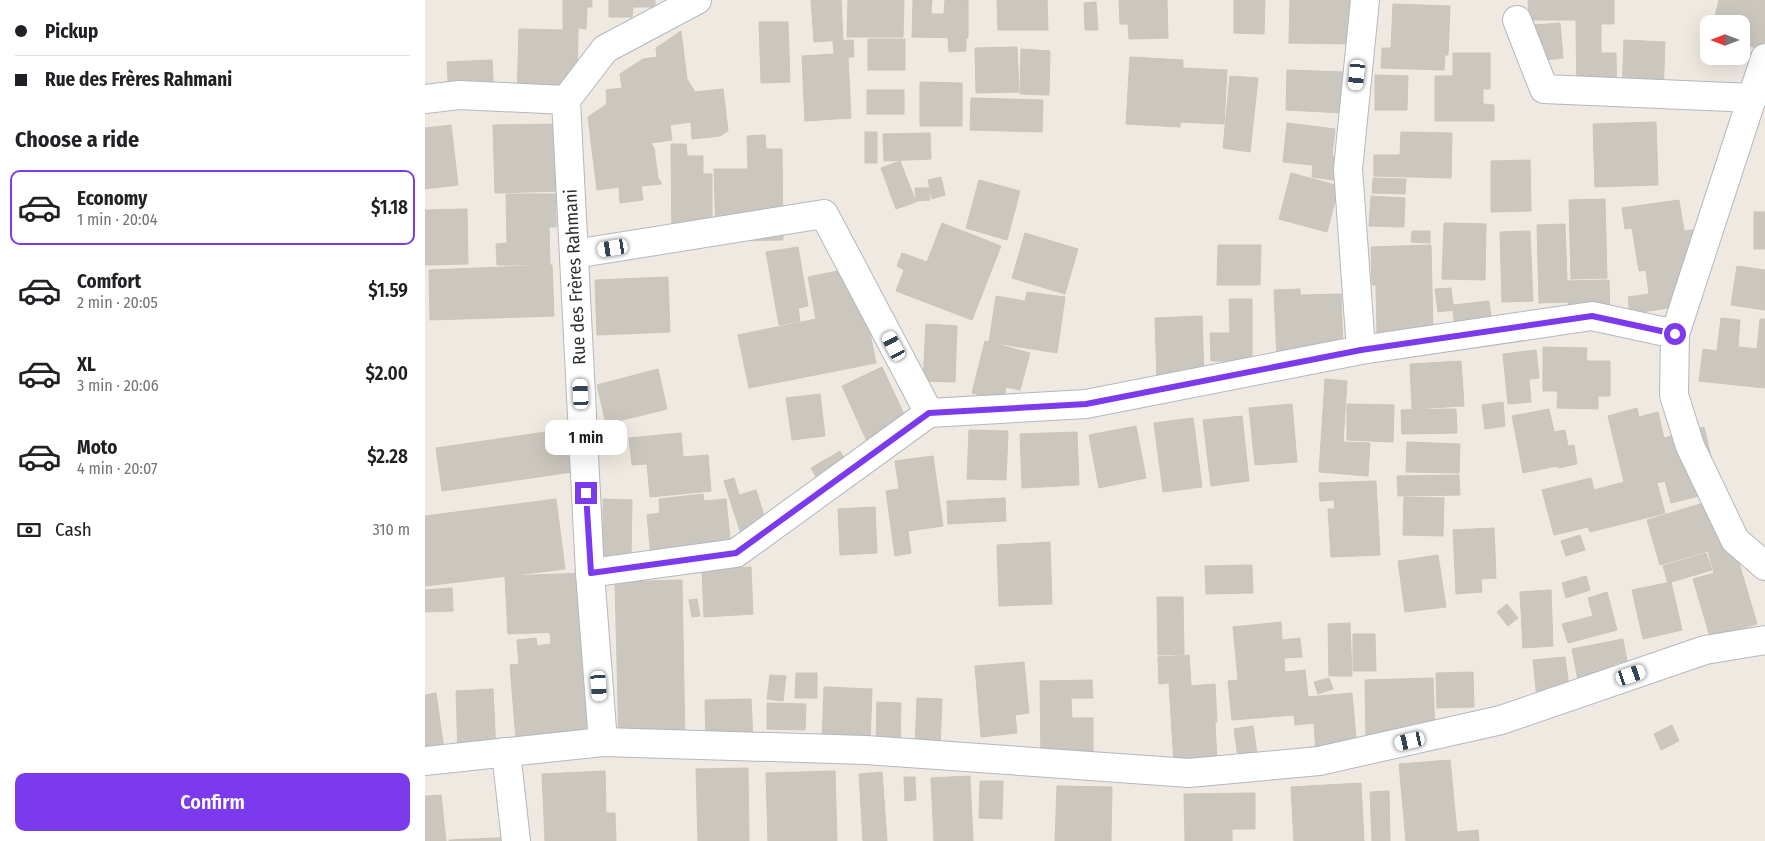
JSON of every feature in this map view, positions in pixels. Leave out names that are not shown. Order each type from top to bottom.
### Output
[{"type":"street","points":[[425,99],[459,96],[566,100],[605,49],[697,0]]},
{"type":"street","points":[[1361,350],[1348,169],[1365,0]]},
{"type":"street","points":[[1517,20],[1544,89],[1753,98]]},
{"type":"street","points":[[1765,58],[1675,334],[1674,395],[1690,446],[1735,540],[1765,566]]},
{"type":"street","name":"Rue des Frères Rahmani","points":[[566,100],[591,573],[603,742]]},
{"type":"street","points":[[574,254],[824,214],[929,413]]},
{"type":"street","points":[[591,573],[736,553],[929,413],[1086,404],[1361,350],[1592,316],[1675,334]]},
{"type":"street","points":[[425,761],[603,742],[866,750],[1189,772],[1310,762],[1501,720],[1705,650],[1765,640]]},
{"type":"street","points":[[506,752],[517,841]]},
{"type":"building","points":[[563,0],[592,0],[592,7],[587,7],[586,29],[578,28],[577,85],[549,84],[548,102],[517,101],[519,29],[563,30]]},
{"type":"building","points":[[609,0],[655,0],[655,7],[633,7],[632,17],[609,17]]},
{"type":"building","points":[[811,0],[841,0],[843,40],[814,42]]},
{"type":"building","points":[[848,0],[904,0],[903,37],[847,37]]},
{"type":"building","points":[[913,0],[932,0],[931,14],[944,14],[945,0],[968,0],[968,38],[912,37]]},
{"type":"building","points":[[997,0],[1047,0],[1048,30],[998,30]]},
{"type":"building","points":[[1119,0],[1167,0],[1168,38],[1129,39],[1128,24],[1120,24]]},
{"type":"building","points":[[1234,0],[1265,0],[1264,34],[1234,33]]},
{"type":"building","points":[[1290,0],[1350,0],[1350,44],[1289,43]]},
{"type":"building","points":[[1528,0],[1614,0],[1614,24],[1601,24],[1601,53],[1616,53],[1617,100],[1577,100],[1576,20],[1529,20]]},
{"type":"building","points":[[1719,0],[1765,0],[1765,50],[1750,46],[1750,15],[1715,15]]},
{"type":"building","points":[[1096,2],[1098,30],[1085,30],[1084,3]]},
{"type":"building","points":[[1393,4],[1450,6],[1448,55],[1445,55],[1444,70],[1381,68],[1382,48],[1391,48]]},
{"type":"building","points":[[759,22],[788,22],[790,82],[761,83]]},
{"type":"building","points":[[1560,23],[1563,58],[1538,61],[1534,25]]},
{"type":"building","points":[[681,31],[687,79],[695,92],[723,89],[728,131],[720,136],[692,139],[691,122],[670,125],[672,140],[651,143],[654,148],[658,178],[662,184],[641,186],[643,200],[620,203],[619,187],[597,190],[588,117],[607,104],[606,90],[622,88],[620,74],[643,59],[657,57],[656,48]]},
{"type":"building","points":[[948,38],[966,38],[966,51],[949,52]]},
{"type":"building","points":[[868,39],[905,39],[905,70],[868,70]]},
{"type":"building","points":[[853,40],[854,57],[848,57],[851,118],[805,121],[802,56],[834,54],[833,41]]},
{"type":"building","points":[[1624,40],[1665,42],[1663,96],[1622,94]]},
{"type":"building","points":[[1017,47],[1019,92],[976,93],[975,48]]},
{"type":"building","points":[[1021,49],[1050,51],[1049,95],[1020,94]]},
{"type":"building","points":[[1453,53],[1490,53],[1490,89],[1483,89],[1483,104],[1494,105],[1494,121],[1435,121],[1435,76],[1453,76]]},
{"type":"building","points":[[1130,57],[1183,60],[1183,68],[1227,70],[1224,124],[1180,122],[1180,127],[1126,124]]},
{"type":"building","points":[[492,60],[494,96],[449,98],[447,62]]},
{"type":"building","points":[[1287,70],[1345,72],[1343,113],[1286,110]]},
{"type":"building","points":[[1375,75],[1408,76],[1407,110],[1375,110]]},
{"type":"building","points":[[1230,76],[1258,78],[1250,152],[1223,148]]},
{"type":"building","points":[[920,82],[962,83],[962,126],[920,126]]},
{"type":"building","points":[[867,90],[904,90],[904,114],[867,114]]},
{"type":"building","points":[[971,98],[1043,100],[1042,132],[970,130]]},
{"type":"building","points":[[1656,122],[1658,185],[1595,187],[1593,124]]},
{"type":"building","points":[[1287,123],[1335,129],[1332,156],[1344,158],[1341,181],[1312,177],[1313,165],[1283,162]]},
{"type":"building","points":[[562,124],[564,191],[495,193],[493,125]]},
{"type":"building","points":[[451,125],[458,185],[425,189],[425,128]]},
{"type":"building","points":[[865,132],[877,132],[877,163],[865,163]]},
{"type":"building","points":[[1401,132],[1452,133],[1451,178],[1374,176],[1374,155],[1400,155]]},
{"type":"building","points":[[930,133],[931,159],[884,161],[883,134]]},
{"type":"building","points":[[765,135],[766,149],[782,149],[783,240],[716,241],[714,169],[748,169],[747,136]]},
{"type":"building","points":[[671,144],[686,144],[687,156],[703,156],[703,174],[712,174],[712,245],[672,246]]},
{"type":"building","points":[[1530,160],[1531,211],[1491,212],[1491,161]]},
{"type":"building","points":[[900,161],[916,202],[896,209],[881,168]]},
{"type":"building","points":[[1291,173],[1339,186],[1327,232],[1279,219]]},
{"type":"building","points":[[941,177],[945,195],[932,199],[928,180]]},
{"type":"building","points":[[1373,178],[1406,179],[1405,194],[1372,193]]},
{"type":"building","points":[[979,180],[1020,191],[1007,240],[966,228]]},
{"type":"building","points":[[915,188],[929,188],[930,200],[916,201]]},
{"type":"building","points":[[506,194],[556,194],[556,227],[549,227],[550,265],[497,265],[496,244],[507,243]]},
{"type":"building","points":[[1371,196],[1405,198],[1404,227],[1369,226]]},
{"type":"building","points":[[1605,199],[1607,278],[1571,279],[1569,200]]},
{"type":"building","points":[[1679,200],[1684,231],[1700,229],[1705,262],[1682,265],[1687,305],[1630,314],[1628,297],[1649,294],[1646,270],[1639,271],[1632,228],[1625,229],[1622,208]]},
{"type":"building","points":[[467,209],[468,264],[425,265],[425,210]]},
{"type":"building","points":[[1754,212],[1765,212],[1765,249],[1754,249]]},
{"type":"building","points":[[942,223],[1001,246],[972,320],[896,291],[904,270],[897,266],[902,253],[927,262]]},
{"type":"building","points":[[1444,223],[1486,224],[1485,280],[1442,279]]},
{"type":"building","points":[[1565,224],[1567,281],[1609,280],[1610,316],[1568,317],[1568,302],[1539,303],[1537,225]]},
{"type":"building","points":[[1412,231],[1430,231],[1430,243],[1411,242]]},
{"type":"building","points":[[1530,231],[1533,301],[1502,302],[1500,232]]},
{"type":"building","points":[[1025,233],[1078,249],[1065,294],[1012,278]]},
{"type":"building","points":[[1218,245],[1261,245],[1260,285],[1217,285]]},
{"type":"building","points":[[1431,245],[1433,332],[1377,333],[1376,285],[1372,285],[1371,247]]},
{"type":"building","points":[[798,247],[808,306],[798,308],[800,321],[779,325],[766,252]]},
{"type":"building","points":[[552,265],[554,316],[430,320],[429,270]]},
{"type":"building","points":[[1737,266],[1765,270],[1765,310],[1731,305]]},
{"type":"building","points":[[857,267],[876,363],[749,388],[738,335],[816,319],[808,277]]},
{"type":"building","points":[[668,277],[670,332],[597,335],[595,280]]},
{"type":"building","points":[[1451,288],[1453,305],[1489,301],[1492,325],[1455,328],[1453,310],[1438,312],[1435,289]]},
{"type":"building","points":[[1300,289],[1300,295],[1341,294],[1343,349],[1277,359],[1274,290]]},
{"type":"building","points":[[1027,292],[1065,297],[1057,353],[989,342],[996,296],[1025,301]]},
{"type":"building","points":[[1229,299],[1252,299],[1252,361],[1211,361],[1210,333],[1230,333]]},
{"type":"building","points":[[1202,316],[1204,377],[1157,379],[1155,318]]},
{"type":"building","points":[[1721,318],[1740,320],[1738,347],[1757,349],[1760,319],[1765,319],[1765,388],[1699,381],[1703,349],[1717,351]]},
{"type":"building","points":[[926,324],[957,326],[955,382],[923,381]]},
{"type":"building","points":[[985,341],[1030,353],[1020,390],[1006,387],[1003,401],[972,393]]},
{"type":"building","points":[[1543,347],[1587,348],[1586,361],[1610,361],[1610,396],[1598,396],[1598,409],[1557,408],[1558,391],[1543,391]]},
{"type":"building","points":[[1536,350],[1539,378],[1529,379],[1531,402],[1508,404],[1503,354]]},
{"type":"building","points":[[1461,361],[1464,406],[1412,409],[1410,364]]},
{"type":"building","points":[[882,367],[910,427],[869,446],[842,386]]},
{"type":"building","points":[[658,369],[667,409],[606,424],[597,385]]},
{"type":"building","points":[[1325,379],[1347,381],[1343,442],[1370,443],[1368,476],[1319,472]]},
{"type":"building","points":[[820,394],[825,436],[792,440],[786,398]]},
{"type":"building","points":[[1503,402],[1505,426],[1485,429],[1482,405]]},
{"type":"building","points":[[1292,404],[1297,462],[1255,465],[1249,408]]},
{"type":"building","points":[[1347,404],[1394,405],[1393,442],[1347,440]]},
{"type":"building","points":[[1637,408],[1639,417],[1658,412],[1664,438],[1704,427],[1713,465],[1707,494],[1671,503],[1665,481],[1657,483],[1665,513],[1590,532],[1588,527],[1554,535],[1542,490],[1591,478],[1594,490],[1624,482],[1608,416]]},
{"type":"building","points":[[1456,409],[1457,433],[1402,434],[1401,410]]},
{"type":"building","points":[[1549,409],[1554,432],[1565,430],[1568,446],[1574,445],[1577,464],[1523,473],[1512,416]]},
{"type":"building","points":[[1242,416],[1249,481],[1211,486],[1203,420]]},
{"type":"building","points":[[1193,418],[1202,487],[1163,492],[1154,423]]},
{"type":"building","points":[[1136,426],[1146,478],[1099,488],[1089,435]]},
{"type":"building","points":[[566,429],[572,472],[442,491],[436,448]]},
{"type":"building","points":[[969,430],[1008,431],[1006,480],[967,479]]},
{"type":"building","points":[[1077,432],[1079,485],[1022,488],[1020,434]]},
{"type":"building","points":[[681,433],[683,457],[708,455],[711,491],[650,497],[647,464],[632,465],[629,438]]},
{"type":"building","points":[[1407,442],[1460,444],[1459,473],[1406,472]]},
{"type":"building","points":[[840,451],[852,471],[822,488],[811,468]]},
{"type":"building","points":[[933,456],[943,526],[908,531],[911,553],[895,556],[886,491],[899,489],[895,461]]},
{"type":"building","points":[[1459,475],[1460,495],[1398,496],[1397,476]]},
{"type":"building","points":[[734,478],[739,495],[756,490],[767,525],[741,534],[724,481]]},
{"type":"building","points":[[1376,481],[1380,555],[1331,557],[1328,509],[1335,509],[1334,500],[1320,501],[1319,483]]},
{"type":"building","points":[[703,494],[704,501],[726,499],[731,548],[651,557],[647,515],[660,513],[659,499]]},
{"type":"building","points":[[1404,497],[1444,498],[1443,536],[1403,535]]},
{"type":"building","points":[[1005,498],[1006,521],[948,524],[947,501]]},
{"type":"building","points":[[1720,498],[1757,624],[1710,637],[1693,579],[1714,573],[1708,551],[1660,565],[1647,520]]},
{"type":"building","points":[[556,499],[565,569],[425,586],[425,516]]},
{"type":"building","points":[[603,499],[632,500],[631,559],[603,559]]},
{"type":"building","points":[[875,507],[877,553],[840,555],[838,509]]},
{"type":"building","points":[[1494,528],[1496,578],[1481,579],[1482,592],[1456,594],[1453,530]]},
{"type":"building","points":[[1580,535],[1585,550],[1566,556],[1561,541]]},
{"type":"building","points":[[1050,542],[1052,604],[999,606],[997,545]]},
{"type":"building","points":[[1706,553],[1712,570],[1668,583],[1663,566]]},
{"type":"building","points":[[1438,555],[1446,607],[1405,612],[1398,561]]},
{"type":"building","points":[[1252,565],[1253,593],[1206,594],[1205,566]]},
{"type":"building","points":[[751,567],[753,614],[704,617],[702,569]]},
{"type":"building","points":[[585,573],[587,631],[508,634],[505,576]]},
{"type":"building","points":[[1586,576],[1590,590],[1566,598],[1562,583]]},
{"type":"building","points":[[682,580],[685,742],[619,744],[615,582]]},
{"type":"building","points":[[1671,582],[1682,630],[1643,639],[1632,590]]},
{"type":"building","points":[[452,588],[453,611],[425,612],[425,590]]},
{"type":"building","points":[[1551,590],[1553,646],[1523,648],[1520,592]]},
{"type":"building","points":[[1607,592],[1617,630],[1568,643],[1562,624],[1593,616],[1588,598]]},
{"type":"building","points":[[1157,597],[1183,597],[1184,654],[1158,655]]},
{"type":"building","points":[[697,599],[700,616],[692,617],[689,600]]},
{"type":"building","points":[[1507,604],[1518,618],[1508,626],[1497,612]]},
{"type":"building","points":[[1281,622],[1282,640],[1300,638],[1302,657],[1284,658],[1285,672],[1305,670],[1308,697],[1352,693],[1357,750],[1316,753],[1314,723],[1295,725],[1294,715],[1232,720],[1228,681],[1238,680],[1233,627]]},
{"type":"building","points":[[1350,623],[1352,676],[1329,676],[1328,624]]},
{"type":"building","points":[[583,630],[593,745],[517,752],[510,665],[519,664],[517,640],[536,638],[537,646],[551,644],[550,633]]},
{"type":"building","points":[[1353,634],[1375,634],[1376,671],[1353,671]]},
{"type":"building","points":[[1623,639],[1627,661],[1614,664],[1617,684],[1580,691],[1572,649]]},
{"type":"building","points":[[1189,655],[1191,686],[1215,684],[1217,762],[1174,765],[1169,683],[1159,684],[1158,657]]},
{"type":"building","points":[[1565,657],[1570,695],[1537,699],[1533,660]]},
{"type":"building","points":[[1024,662],[1029,713],[1015,715],[1017,733],[981,737],[975,666]]},
{"type":"building","points":[[1473,672],[1474,707],[1437,708],[1436,673]]},
{"type":"building","points":[[796,673],[817,673],[817,698],[795,698]]},
{"type":"building","points":[[770,675],[786,676],[783,701],[767,699]]},
{"type":"building","points":[[1329,678],[1333,689],[1318,694],[1314,682]]},
{"type":"building","points":[[1433,678],[1435,736],[1366,738],[1365,680]]},
{"type":"building","points":[[1092,680],[1093,698],[1071,698],[1072,718],[1093,718],[1093,757],[1041,758],[1040,681]]},
{"type":"building","points":[[824,687],[872,689],[870,746],[822,743]]},
{"type":"building","points":[[493,689],[496,754],[458,756],[456,691]]},
{"type":"building","points":[[436,693],[445,757],[425,760],[425,695]]},
{"type":"building","points":[[917,698],[942,699],[940,748],[915,747]]},
{"type":"building","points":[[751,699],[753,741],[706,743],[705,700]]},
{"type":"building","points":[[877,702],[901,703],[900,744],[876,743]]},
{"type":"building","points":[[767,703],[806,704],[805,730],[767,729]]},
{"type":"building","points":[[1672,725],[1679,741],[1661,750],[1654,734]]},
{"type":"building","points":[[1253,726],[1257,754],[1238,757],[1234,729]]},
{"type":"building","points":[[1450,760],[1457,832],[1478,830],[1479,841],[1406,841],[1399,764]]},
{"type":"building","points":[[748,768],[749,841],[698,841],[696,769]]},
{"type":"building","points":[[605,771],[606,813],[615,813],[616,841],[545,841],[542,774]]},
{"type":"building","points":[[835,771],[837,841],[768,841],[766,773]]},
{"type":"building","points":[[882,772],[887,841],[863,841],[859,774]]},
{"type":"building","points":[[970,776],[973,841],[934,841],[931,778]]},
{"type":"building","points":[[904,777],[915,777],[916,800],[905,801]]},
{"type":"building","points":[[980,781],[1003,781],[1002,819],[979,818]]},
{"type":"building","points":[[1361,783],[1364,841],[1294,841],[1291,787]]},
{"type":"building","points":[[1057,786],[1112,787],[1111,841],[1055,841]]},
{"type":"building","points":[[1389,791],[1390,841],[1372,841],[1370,792]]},
{"type":"building","points":[[1255,793],[1255,829],[1232,829],[1232,841],[1185,841],[1184,794]]},
{"type":"building","points":[[441,795],[446,841],[425,841],[425,796]]},
{"type":"building","points":[[518,837],[518,841],[449,841],[449,840]]},
{"type":"route","points":[[586,493],[591,573],[736,553],[929,413],[1086,404],[1361,350],[1592,316],[1675,334]]}]
